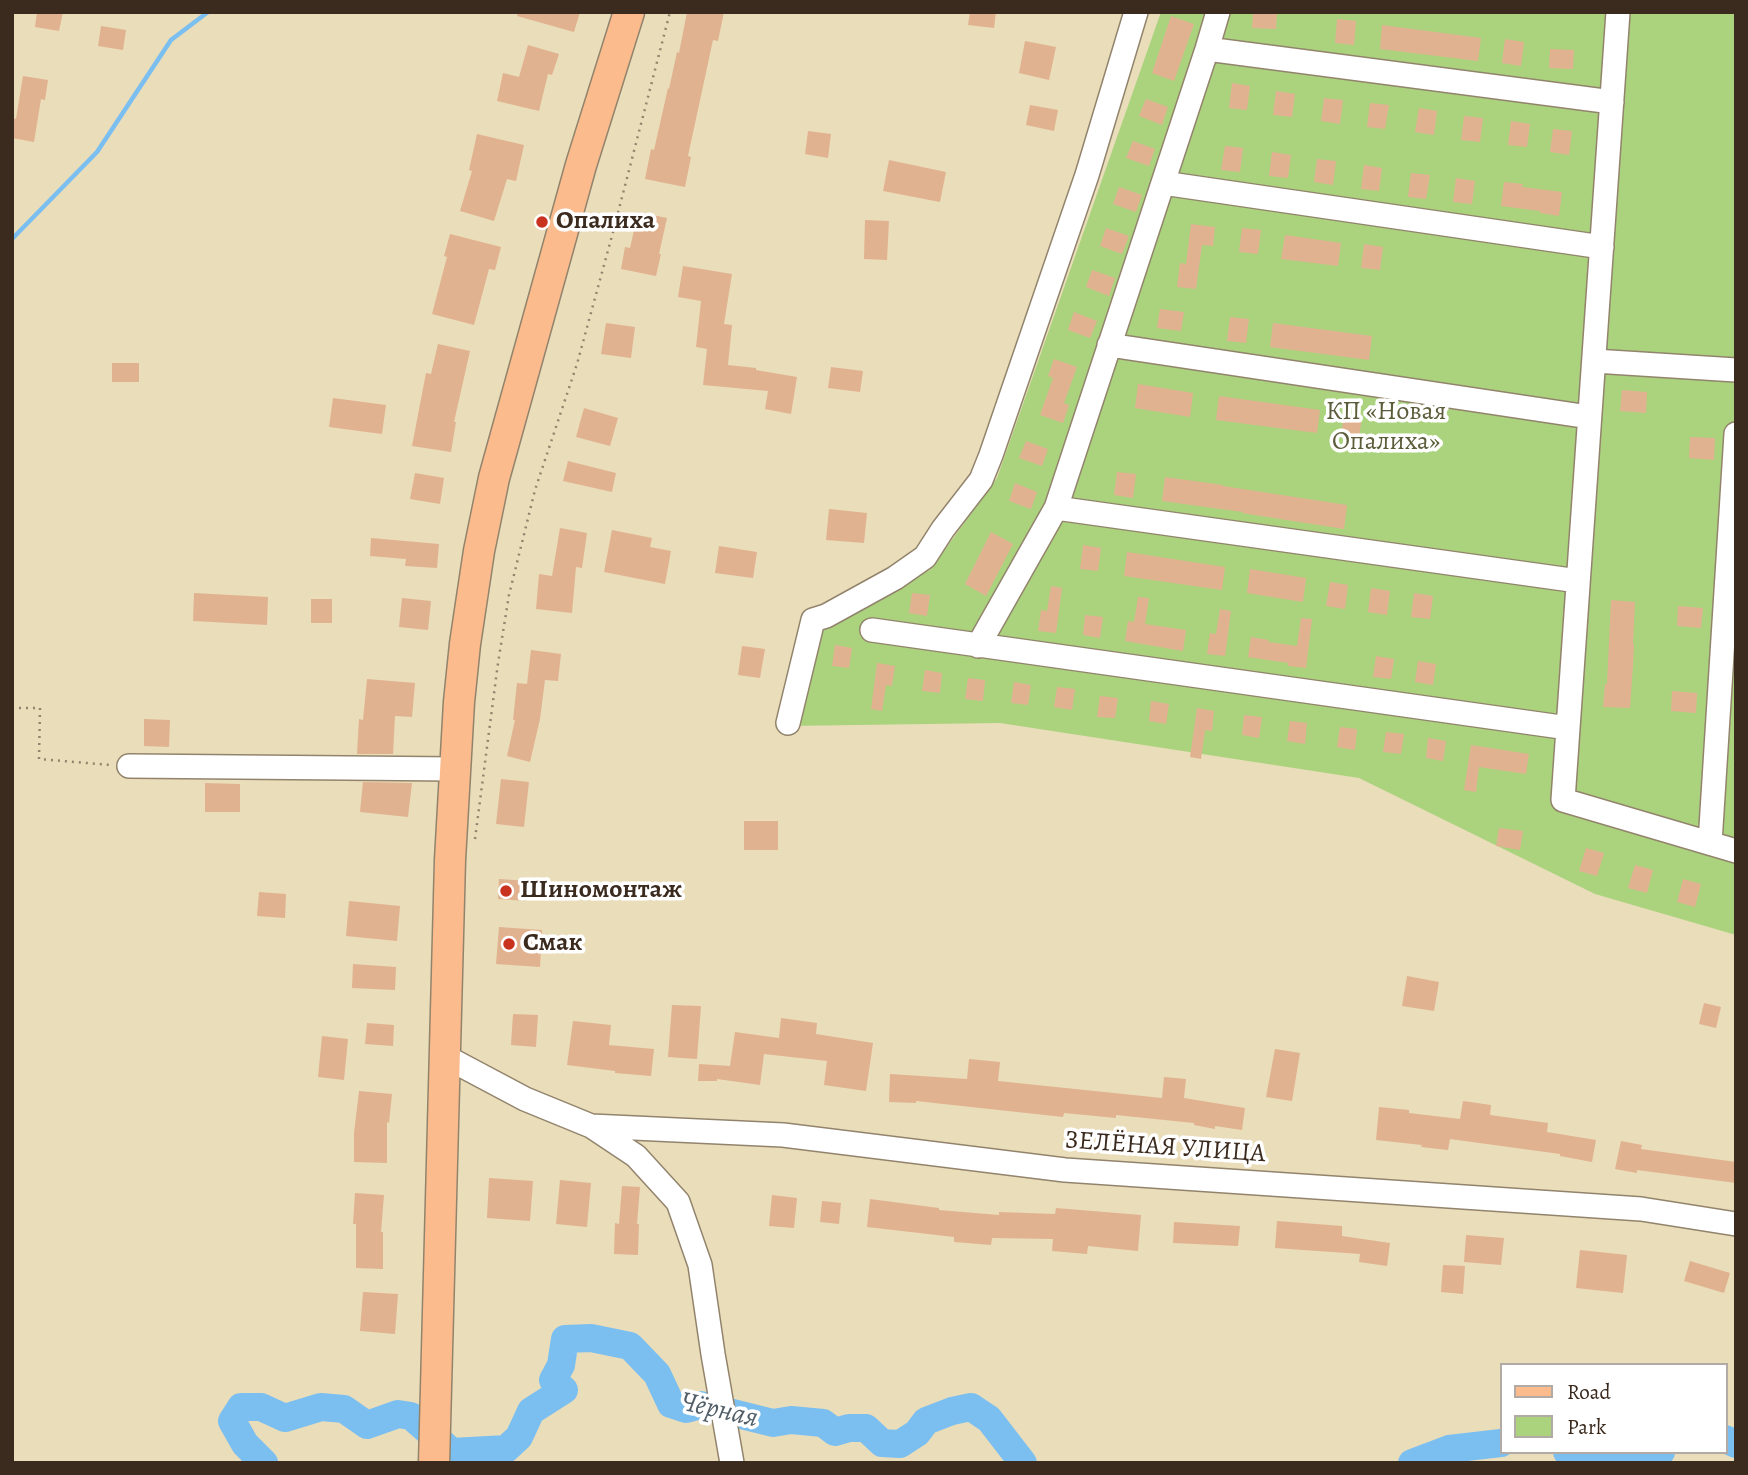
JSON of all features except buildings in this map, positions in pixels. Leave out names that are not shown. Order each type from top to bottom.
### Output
[{"type":"main road","points":[[434,1463],[449,873],[465,644],[479,551],[494,478],[581,166],[629,12]]},
{"type":"street","points":[[788,723],[813,620],[895,579],[925,557],[981,480],[1087,176],[1136,12]]},
{"type":"street","points":[[978,646],[1056,508],[1218,12]]},
{"type":"street","points":[[1618,12],[1563,800],[1736,850]]},
{"type":"street","points":[[1207,49],[1612,102]]},
{"type":"street","points":[[1163,183],[1602,247]]},
{"type":"street","points":[[1109,345],[1589,417]]},
{"type":"street","points":[[1594,360],[1736,370]]},
{"type":"street","points":[[1710,844],[1728,699],[1736,434]]},
{"type":"street","points":[[1056,508],[1578,582]]},
{"type":"street","points":[[873,630],[1568,728]]},
{"type":"street","points":[[129,766],[455,769]]},
{"type":"street","points":[[444,1056],[525,1099],[591,1126],[636,1156],[678,1202],[700,1265],[732,1463]]},
{"type":"street","name":"ЗЕЛЁНАЯ УЛИЦА","points":[[591,1126],[783,1135],[1065,1170],[1641,1209],[1736,1224]]},
{"type":"path","points":[[474,849],[509,595],[535,490],[577,364],[610,245],[670,12]]},
{"type":"path","points":[[12,708],[40,708],[39,759],[129,766]]},
{"type":"green space","name":"КП «Новая Опалиха»","points":[[1161,12],[1736,12],[1736,935],[1595,894],[1359,778],[1000,723],[785,726],[810,617],[930,570],[997,478]]},
{"type":"waterway","points":[[12,239],[97,152],[171,40],[208,12]]},
{"type":"waterway","name":"Чёрная","points":[[264,1463],[245,1444],[232,1421],[241,1407],[261,1407],[285,1418],[321,1407],[344,1409],[367,1425],[398,1414],[411,1416],[452,1452],[506,1449],[519,1437],[531,1411],[564,1390],[553,1380],[561,1365],[565,1339],[591,1338],[630,1346],[657,1374],[671,1404],[686,1409],[701,1405],[773,1423],[791,1420],[823,1423],[835,1432],[849,1428],[866,1428],[882,1443],[900,1444],[917,1433],[926,1421],[971,1407],[989,1419],[1023,1463]]},
{"type":"waterway","name":"Чёрная","points":[[1727,1440],[1736,1444]]},
{"type":"waterway","name":"Чёрная","points":[[1412,1463],[1449,1449],[1500,1443]]},
{"type":"waterway","name":"Чёрная","points":[[1576,1454],[1618,1463]]},
{"type":"waterway","name":"Чёрная","points":[[1620,1463],[1654,1454]]},
{"type":"place","name":"Опалиха","points":[[542,222]]},
{"type":"place","name":"Шиномонтаж","points":[[506,891]]},
{"type":"place","name":"Смак","points":[[509,944]]}]
